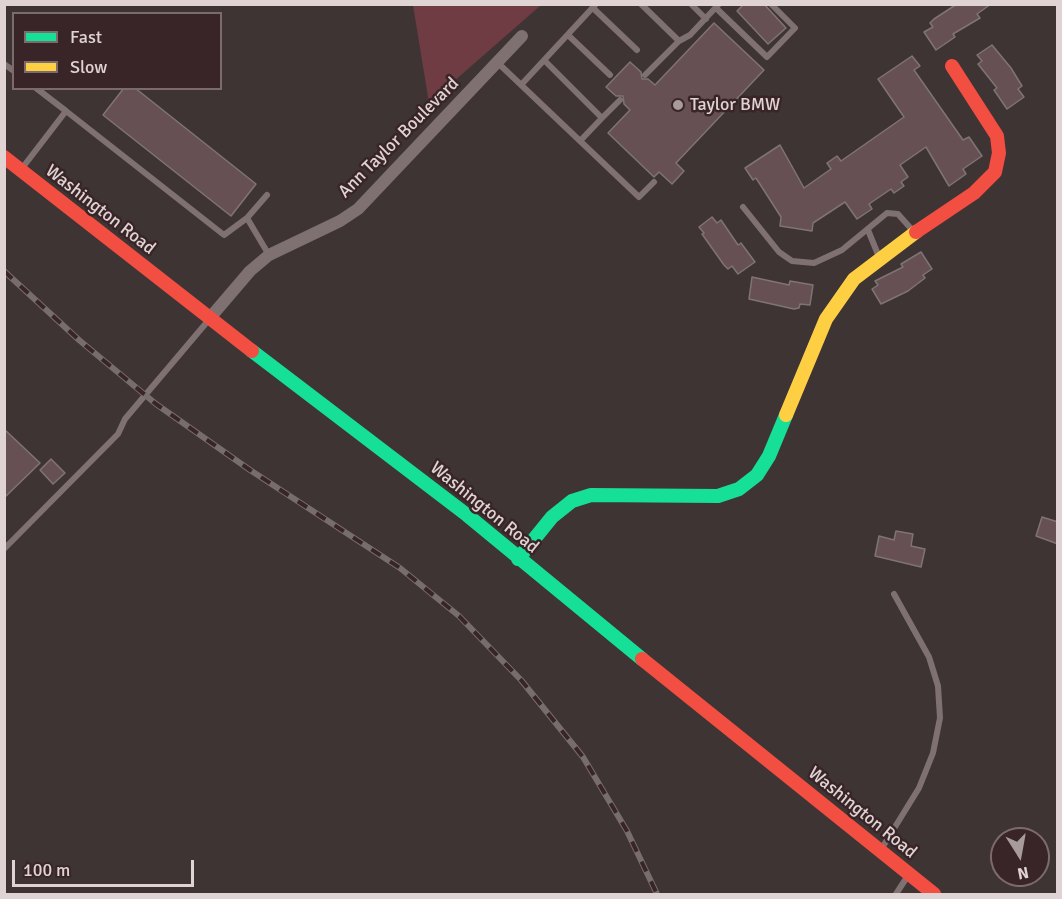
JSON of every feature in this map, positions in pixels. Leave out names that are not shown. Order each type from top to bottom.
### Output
[{"type":"main road","points":[[518,559],[552,517],[572,501],[591,495],[718,496],[739,489],[757,475],[769,456],[826,318],[854,279],[879,257],[974,193],[995,172],[999,153],[997,136],[952,66]]},
{"type":"main road","name":"Washington Road","points":[[4,157],[209,319],[467,515],[518,559],[934,894]]},
{"type":"street","name":"Ann Taylor Boulevard","points":[[209,319],[250,271],[269,255],[340,221],[358,209],[522,36]]},
{"type":"lane","points":[[641,4],[680,41]]},
{"type":"lane","points":[[691,4],[706,19]]},
{"type":"lane","points":[[645,75],[680,41],[690,35],[717,6],[767,57],[795,28],[771,4]]},
{"type":"lane","points":[[521,85],[594,6],[637,50]]},
{"type":"lane","points":[[568,35],[609,75]]},
{"type":"lane","points":[[544,60],[602,118]]},
{"type":"lane","points":[[498,63],[639,197],[654,182]]},
{"type":"lane","points":[[39,90],[224,234],[247,218],[267,195]]},
{"type":"lane","points":[[580,141],[620,100]]},
{"type":"lane","points":[[20,170],[66,111]]},
{"type":"lane","points":[[743,207],[779,252],[792,261],[814,263],[842,250],[887,213],[898,214],[915,232]]},
{"type":"lane","points":[[247,218],[269,255]]},
{"type":"lane","points":[[867,231],[879,257]]},
{"type":"lane","points":[[4,549],[118,434],[125,419],[209,319]]},
{"type":"lane","points":[[880,851],[919,788],[933,753],[940,718],[938,686],[929,657],[894,594]]},
{"type":"lane","points":[[896,894],[908,874]]},
{"type":"shaded area","points":[[413,4],[541,5],[429,103]]},
{"type":"building","points":[[744,4],[764,4],[786,28],[768,44],[737,11]]},
{"type":"building","points":[[957,4],[991,4],[977,14],[980,18],[953,34],[955,37],[936,50],[924,32],[933,27],[930,23],[934,19]]},
{"type":"building","name":"Taylor BMW","points":[[714,23],[764,70],[676,163],[684,171],[672,184],[659,172],[654,177],[608,133],[630,110],[624,104],[623,96],[616,96],[606,87],[630,62],[641,72],[642,79],[648,79],[655,85]]},
{"type":"building","points":[[992,45],[1022,86],[1018,89],[1024,97],[1007,109],[994,90],[997,88],[978,64],[982,61],[977,55]]},
{"type":"building","points":[[912,56],[920,66],[914,70],[963,140],[969,137],[982,156],[963,169],[966,174],[949,186],[926,147],[900,165],[908,177],[901,182],[904,186],[894,193],[891,189],[869,204],[872,209],[857,219],[845,202],[813,223],[812,231],[780,226],[781,217],[756,178],[753,180],[745,168],[780,145],[804,188],[831,169],[827,163],[837,156],[841,161],[904,117],[878,79]]},
{"type":"building","points":[[122,90],[138,90],[256,184],[231,216],[103,115]]},
{"type":"building","points":[[712,217],[717,223],[721,220],[738,245],[741,243],[755,262],[738,274],[732,266],[728,269],[724,265],[702,234],[704,233],[699,227]]},
{"type":"building","points":[[921,252],[932,269],[923,275],[925,278],[908,291],[881,304],[872,289],[878,285],[875,281],[903,267],[901,264]]},
{"type":"building","points":[[752,277],[789,285],[790,281],[813,285],[810,305],[800,304],[799,308],[794,309],[749,299]]},
{"type":"building","points":[[4,429],[40,463],[4,498]]},
{"type":"building","points":[[51,459],[65,473],[53,484],[40,470]]},
{"type":"building","points":[[1042,517],[1058,522],[1058,544],[1036,536]]},
{"type":"building","points":[[896,531],[913,534],[911,546],[925,549],[921,567],[875,556],[879,536],[894,540]]},
{"type":"railway","points":[[4,271],[79,340],[156,404],[250,470],[400,568],[459,616],[521,680],[583,757],[627,831],[657,894]]},
{"type":"traffic: fast","points":[[252,351],[467,515],[642,659]]},
{"type":"traffic: fast","points":[[518,559],[552,517],[572,501],[591,495],[718,496],[739,489],[757,475],[769,456],[786,415]]},
{"type":"traffic: slow","points":[[786,415],[826,319],[854,279],[916,232]]},
{"type":"traffic: jam","points":[[916,232],[974,193],[995,172],[999,153],[997,136],[952,66]]},
{"type":"traffic: jam","points":[[4,157],[252,351]]},
{"type":"traffic: jam","points":[[642,659],[934,894]]},
{"type":"place","name":"Taylor BMW","points":[[678,105]]}]
